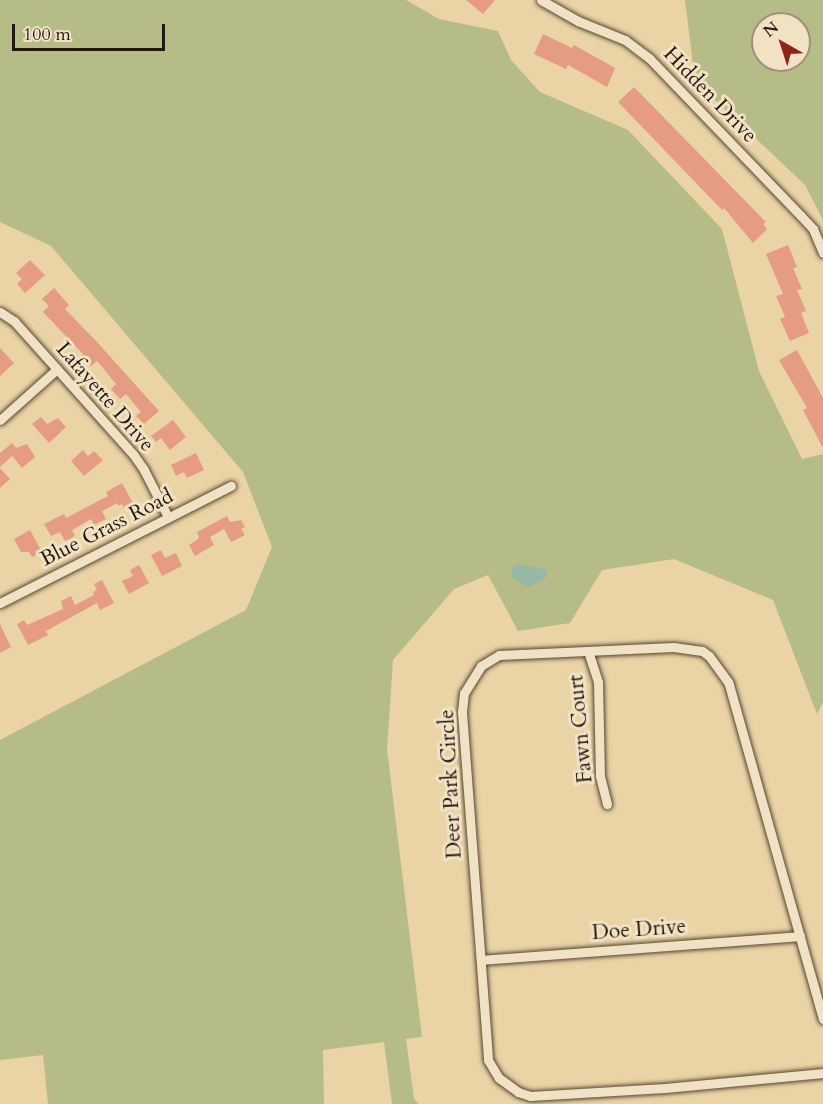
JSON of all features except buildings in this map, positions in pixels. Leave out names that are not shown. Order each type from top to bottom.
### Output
[{"type":"street","name":"Hidden Drive","points":[[541,0],[578,21],[626,40],[650,59],[813,229],[823,253]]},
{"type":"street","name":"Lafayette Drive","points":[[0,312],[14,321],[133,454],[144,470],[168,517]]},
{"type":"street","points":[[0,420],[57,369]]},
{"type":"street","name":"Blue Grass Road","points":[[0,603],[231,486]]},
{"type":"street","name":"Deer Park Circle","points":[[823,1018],[723,673],[702,651],[689,648],[500,656],[481,666],[464,693],[462,712],[488,1060],[498,1078],[518,1092],[530,1096],[654,1089],[823,1073]]},
{"type":"street","name":"Fawn Court","points":[[588,651],[598,682],[600,776],[607,804]]},
{"type":"street","name":"Doe Drive","points":[[481,960],[800,936]]},
{"type":"green space","points":[[0,0],[406,0],[439,19],[498,31],[511,60],[540,92],[628,130],[722,229],[759,371],[802,459],[823,454],[823,702],[817,714],[773,600],[674,559],[602,570],[570,623],[518,631],[488,575],[454,589],[393,660],[387,749],[422,1037],[406,1039],[414,1099],[419,1104],[392,1104],[384,1042],[323,1050],[324,1104],[48,1104],[43,1055],[0,1060],[0,740],[246,610],[272,547],[243,472],[51,246],[0,222]]},
{"type":"green space","points":[[685,0],[823,0],[823,220],[805,185],[695,81]]},
{"type":"shaded area","points":[[517,564],[543,569],[547,571],[546,578],[530,587],[526,586],[512,577],[513,566]]}]
